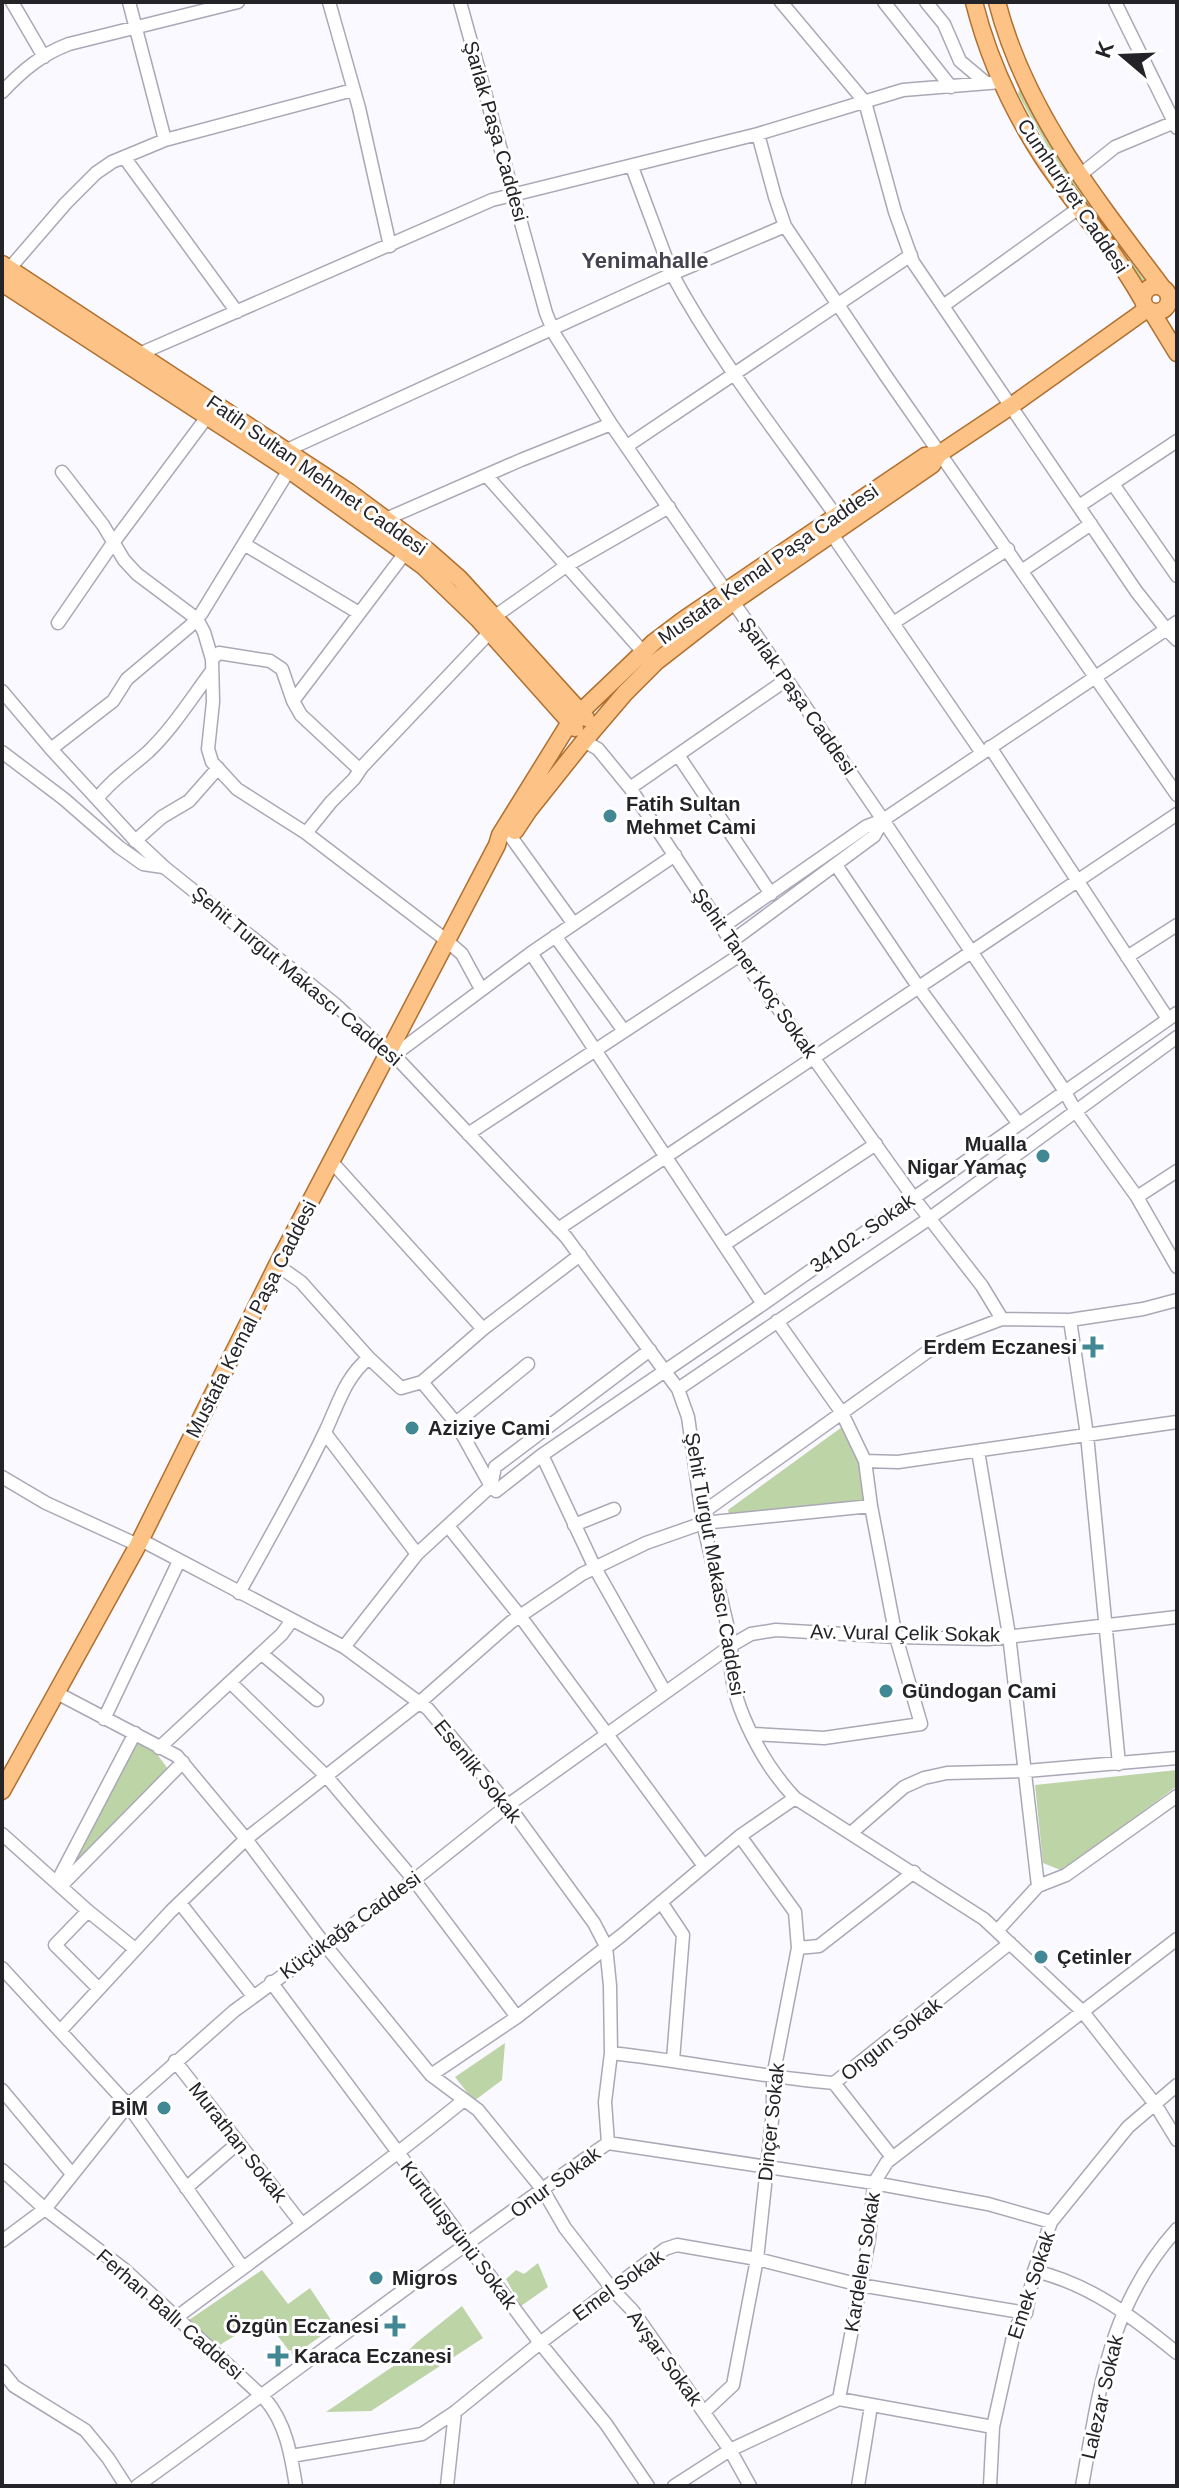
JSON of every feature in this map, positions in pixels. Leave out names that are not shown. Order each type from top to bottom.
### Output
[{"type":"main road","name":"Cumhuriyet Caddesi","points":[[974,2],[993,82],[1177,353]]},
{"type":"main road","name":"Cumhuriyet Caddesi","points":[[997,2],[1022,77],[1052,131],[1080,175],[1170,294]]},
{"type":"main road","points":[[993,82],[1022,77]]},
{"type":"main road","name":"Fatih Sultan Mehmet Caddesi","points":[[4,272],[405,553],[492,624]]},
{"type":"main road","name":"Cumhuriyet Caddesi","points":[[1147,307],[1147,289],[1154,286],[1170,294]]},
{"type":"main road","points":[[1147,307],[1158,312],[1164,309],[1170,294]]},
{"type":"main road","name":"Mustafa Kemal Paşa Caddesi","points":[[504,841],[500,835],[575,716],[643,652],[683,620],[729,597],[932,465],[939,454],[1147,307]]},
{"type":"main road","name":"Fatih Sultan Mehmet Caddesi","points":[[135,361],[287,450],[386,519],[454,573],[492,624],[592,739]]},
{"type":"main road","name":"Mustafa Kemal Paşa Caddesi","points":[[2,1791],[139,1543],[331,1161],[390,1054],[446,940],[504,841],[592,739],[625,693],[729,597],[836,516],[925,456],[939,454]]},
{"type":"street","points":[[12,2],[44,57]]},
{"type":"street","points":[[129,2],[165,140]]},
{"type":"street","points":[[2,92],[36,59],[44,57],[49,51],[238,2]]},
{"type":"street","points":[[329,2],[390,246]]},
{"type":"street","name":"Şarlak Paşa Caddesi","points":[[460,2],[553,329],[611,424],[971,950],[1076,1112],[1137,1197],[1177,1267]]},
{"type":"street","points":[[884,2],[951,87]]},
{"type":"street","points":[[926,2],[944,24],[960,61],[993,82]]},
{"type":"street","points":[[1080,175],[1115,147],[1176,124],[1115,2]]},
{"type":"street","points":[[784,3],[865,102],[895,212],[911,255],[1091,524],[1177,640]]},
{"type":"street","points":[[135,361],[237,312],[492,200],[758,134],[903,90],[993,82]]},
{"type":"street","points":[[4,272],[96,173],[124,157],[165,140],[353,90]]},
{"type":"street","points":[[758,134],[785,226],[939,454],[1023,570],[1177,795]]},
{"type":"street","points":[[124,157],[237,312]]},
{"type":"street","points":[[632,167],[672,274],[735,373],[836,516]]},
{"type":"street","points":[[943,306],[1079,208]]},
{"type":"street","points":[[287,450],[672,274],[785,226]]},
{"type":"street","points":[[627,446],[911,255]]},
{"type":"street","points":[[58,623],[207,417]]},
{"type":"street","points":[[386,519],[611,424]]},
{"type":"street","points":[[1079,506],[1177,441]]},
{"type":"street","points":[[51,749],[113,701],[127,679],[197,619],[289,470]]},
{"type":"street","points":[[62,472],[103,525],[124,560],[137,574],[197,619],[204,632],[212,666],[213,702],[208,749],[212,762],[237,789],[306,833],[446,940],[462,954],[481,989]]},
{"type":"street","points":[[486,475],[643,652]]},
{"type":"street","points":[[1113,484],[1177,576]]},
{"type":"street","points":[[306,833],[492,624],[566,566],[669,507]]},
{"type":"street","points":[[1023,570],[1091,524]]},
{"type":"street","points":[[831,533],[986,750],[1127,957],[1172,1016]]},
{"type":"street","points":[[244,544],[359,613]]},
{"type":"street","points":[[893,623],[1008,549]]},
{"type":"street","points":[[293,701],[405,553]]},
{"type":"street","points":[[722,927],[867,826],[883,820],[1177,622]]},
{"type":"street","points":[[97,799],[109,782],[148,752],[182,713],[219,653],[270,661],[282,669],[301,715],[360,770]]},
{"type":"street","points":[[630,788],[786,680]]},
{"type":"street","name":"Şehit Turgut Makascı Caddesi","points":[[2,691],[135,841],[336,1005],[390,1054],[580,1255],[678,1389],[690,1427],[702,1518],[732,1645],[729,1661],[731,1678],[768,1765],[795,1798],[965,1905],[997,1931],[1083,2012],[1155,2104],[1177,2140]]},
{"type":"street","name":"Şehit Taner Koç Sokak","points":[[592,739],[630,788],[740,955],[913,1197],[982,1286],[1002,1319]]},
{"type":"street","name":"Şehit Turgut Makascı Caddesi","points":[[2,752],[64,799],[119,847],[143,864],[164,867]]},
{"type":"street","points":[[678,755],[771,894]]},
{"type":"street","points":[[135,841],[162,817],[189,801],[218,768]]},
{"type":"street","points":[[558,1229],[1177,814]]},
{"type":"street","points":[[732,941],[874,836],[883,820]]},
{"type":"street","points":[[504,841],[573,923]]},
{"type":"street","points":[[390,1054],[573,923],[675,855]]},
{"type":"street","points":[[836,865],[919,988],[1018,1123]]},
{"type":"street","points":[[1127,957],[1177,925]]},
{"type":"street","points":[[555,936],[624,1031]]},
{"type":"street","points":[[531,953],[763,1304]]},
{"type":"street","points":[[468,1134],[740,955]]},
{"type":"street","name":"34102. Sokak","points":[[491,1486],[496,1491],[542,1455],[763,1304],[1172,1016]]},
{"type":"street","name":"34102. Sokak","points":[[678,1389],[930,1218],[1177,1037]]},
{"type":"street","points":[[725,1244],[876,1144]]},
{"type":"street","points":[[331,1161],[483,1329]]},
{"type":"street","points":[[1137,1197],[1177,1171]]},
{"type":"street","points":[[277,1265],[301,1282],[369,1358],[401,1388],[422,1382],[483,1329],[580,1255]]},
{"type":"street","points":[[61,2030],[135,1949],[246,1839],[419,1703],[520,1616],[582,1574],[702,1518],[941,1342],[1002,1319],[1070,1320],[1143,1309],[1177,1300]]},
{"type":"street","points":[[1070,1320],[1087,1435],[1119,1764]]},
{"type":"street","points":[[753,1734],[824,1738],[921,1724],[896,1637],[865,1461],[842,1413],[777,1321]]},
{"type":"street","points":[[344,1647],[417,1554],[491,1486],[495,1467],[650,1350]]},
{"type":"street","points":[[239,1593],[325,1433],[347,1382],[356,1368],[369,1358]]},
{"type":"street","points":[[456,1423],[528,1364]]},
{"type":"street","points":[[422,1382],[456,1423],[491,1486]]},
{"type":"street","points":[[865,1461],[898,1462],[1177,1422]]},
{"type":"street","points":[[325,1433],[417,1554]]},
{"type":"street","points":[[978,1451],[1009,1635],[1038,1886]]},
{"type":"street","points":[[542,1455],[595,1568],[665,1692]]},
{"type":"street","name":"Esenlik Sokak","points":[[2,1477],[46,1503],[179,1561],[344,1647],[428,1709],[508,1805],[594,1923],[606,1946],[611,2053],[605,2102],[608,2143]]},
{"type":"street","points":[[702,1518],[871,1506]]},
{"type":"street","points":[[574,1525],[614,1509]]},
{"type":"street","points":[[448,1526],[520,1616],[704,1866]]},
{"type":"street","points":[[104,1719],[179,1561]]},
{"type":"street","name":"Av. Vural Çelik Sokak","points":[[732,1645],[751,1634],[776,1630],[989,1639],[1177,1617]]},
{"type":"street","points":[[159,1748],[262,1654],[292,1620]]},
{"type":"street","name":"Küçükağa Caddesi","points":[[2,2241],[45,2209],[128,2105],[253,1996],[414,1880],[508,1805],[732,1645]]},
{"type":"street","points":[[262,1654],[317,1700]]},
{"type":"street","points":[[231,1683],[327,1777],[414,1880],[517,2017]]},
{"type":"street","points":[[55,1692],[135,1733],[183,1762],[59,1884]]},
{"type":"street","points":[[59,1884],[135,1733]]},
{"type":"street","points":[[851,1833],[904,1787],[924,1778],[947,1773],[1026,1771],[1177,1758]]},
{"type":"street","name":"Avşar Sokak","points":[[183,1762],[431,2075],[478,2110],[543,2190],[565,2228],[633,2311],[704,2412],[750,2486]]},
{"type":"street","points":[[997,1931],[1038,1886],[1066,1875],[1177,1796]]},
{"type":"street","points":[[431,2075],[517,2017],[740,1836],[795,1798]]},
{"type":"street","points":[[2,1834],[135,1949]]},
{"type":"street","name":"Dinçer Sokak","points":[[704,2412],[733,2385],[757,2259],[773,2111],[773,2077],[798,1948],[795,1912],[740,1836]]},
{"type":"street","points":[[798,1948],[819,1946],[914,1872]]},
{"type":"street","points":[[661,1902],[683,1935],[673,2060]]},
{"type":"street","points":[[180,1903],[253,1996]]},
{"type":"street","points":[[88,1911],[55,1945],[99,1989]]},
{"type":"street","name":"Kardelen Sokak","points":[[839,2399],[869,2239],[874,2183],[892,2157],[1177,1939]]},
{"type":"street","name":"Ongun Sokak","points":[[611,2053],[834,2083],[1010,1943]]},
{"type":"street","points":[[2,1968],[128,2105],[243,2268]]},
{"type":"street","name":"Kurtuluşgünü Sokak","points":[[271,1982],[540,2343],[606,2424],[648,2486]]},
{"type":"street","name":"Murathan Sokak","points":[[175,2061],[301,2223]]},
{"type":"street","points":[[834,2083],[892,2157]]},
{"type":"street","name":"Emek Sokak","points":[[990,2486],[993,2427],[1015,2328],[1026,2313],[1034,2271],[1051,2222],[1128,2127],[1177,2085]]},
{"type":"street","points":[[2,2090],[72,2174]]},
{"type":"street","points":[[177,2317],[398,2154],[464,2100]]},
{"type":"street","points":[[186,2188],[238,2143]]},
{"type":"street","name":"Onur Sokak","points":[[137,2486],[608,2143],[874,2183],[988,2204],[1051,2222]]},
{"type":"street","name":"Ferhan Ballı Caddesi","points":[[2,2170],[45,2209],[125,2270],[276,2411],[291,2456],[296,2486]]},
{"type":"street","name":"Lalezar Sokak","points":[[1082,2486],[1102,2377],[1123,2310],[1140,2278],[1177,2229]]},
{"type":"street","name":"Emel Sokak","points":[[291,2456],[422,2434],[455,2412],[665,2249],[677,2245],[757,2259],[860,2285],[1026,2313]]},
{"type":"street","points":[[1034,2271],[1061,2277],[1123,2310],[1177,2353]]},
{"type":"street","points":[[2,2371],[14,2386],[85,2430],[126,2486]]},
{"type":"street","points":[[674,2486],[730,2450],[839,2399],[993,2427]]},
{"type":"street","points":[[858,2486],[871,2406]]},
{"type":"street","points":[[447,2486],[455,2412]]},
{"type":"green space","points":[[1019,90],[1023,90],[1070,172],[1148,284],[1146,288],[1063,174],[1018,94]]},
{"type":"green space","points":[[842,1427],[860,1461],[864,1500],[730,1517],[728,1510]]},
{"type":"green space","points":[[138,1742],[157,1754],[168,1769],[69,1872]]},
{"type":"green space","points":[[1177,1770],[1177,1786],[1063,1871],[1043,1863],[1035,1785]]},
{"type":"green space","points":[[505,2043],[502,2080],[474,2101],[455,2077]]},
{"type":"green space","points":[[538,2263],[548,2287],[521,2306],[506,2279],[516,2270],[524,2274]]},
{"type":"green space","points":[[262,2270],[288,2304],[310,2288],[335,2326],[293,2356],[264,2318],[218,2346],[189,2320]]},
{"type":"green space","points":[[462,2306],[483,2338],[371,2411],[326,2412],[395,2365],[416,2343]]},
{"type":"place","name":"Fatih Sultan Mehmet Cami","points":[[610,816]]},
{"type":"place","name":"Mualla Nigar Yamaç","points":[[1043,1156]]},
{"type":"place","name":"Erdem Eczanesi","points":[[1093,1347]]},
{"type":"place","name":"Aziziye Cami","points":[[412,1428]]},
{"type":"place","name":"Gündogan Cami","points":[[886,1691]]},
{"type":"place","name":"Çetinler","points":[[1041,1957]]},
{"type":"place","name":"BİM","points":[[164,2108]]},
{"type":"place","name":"Migros","points":[[376,2278]]},
{"type":"place","name":"Özgün Eczanesi","points":[[395,2326]]},
{"type":"place","name":"Karaca Eczanesi","points":[[278,2356]]},
{"type":"district","name":"Yenimahalle","points":[[645,260]]}]
